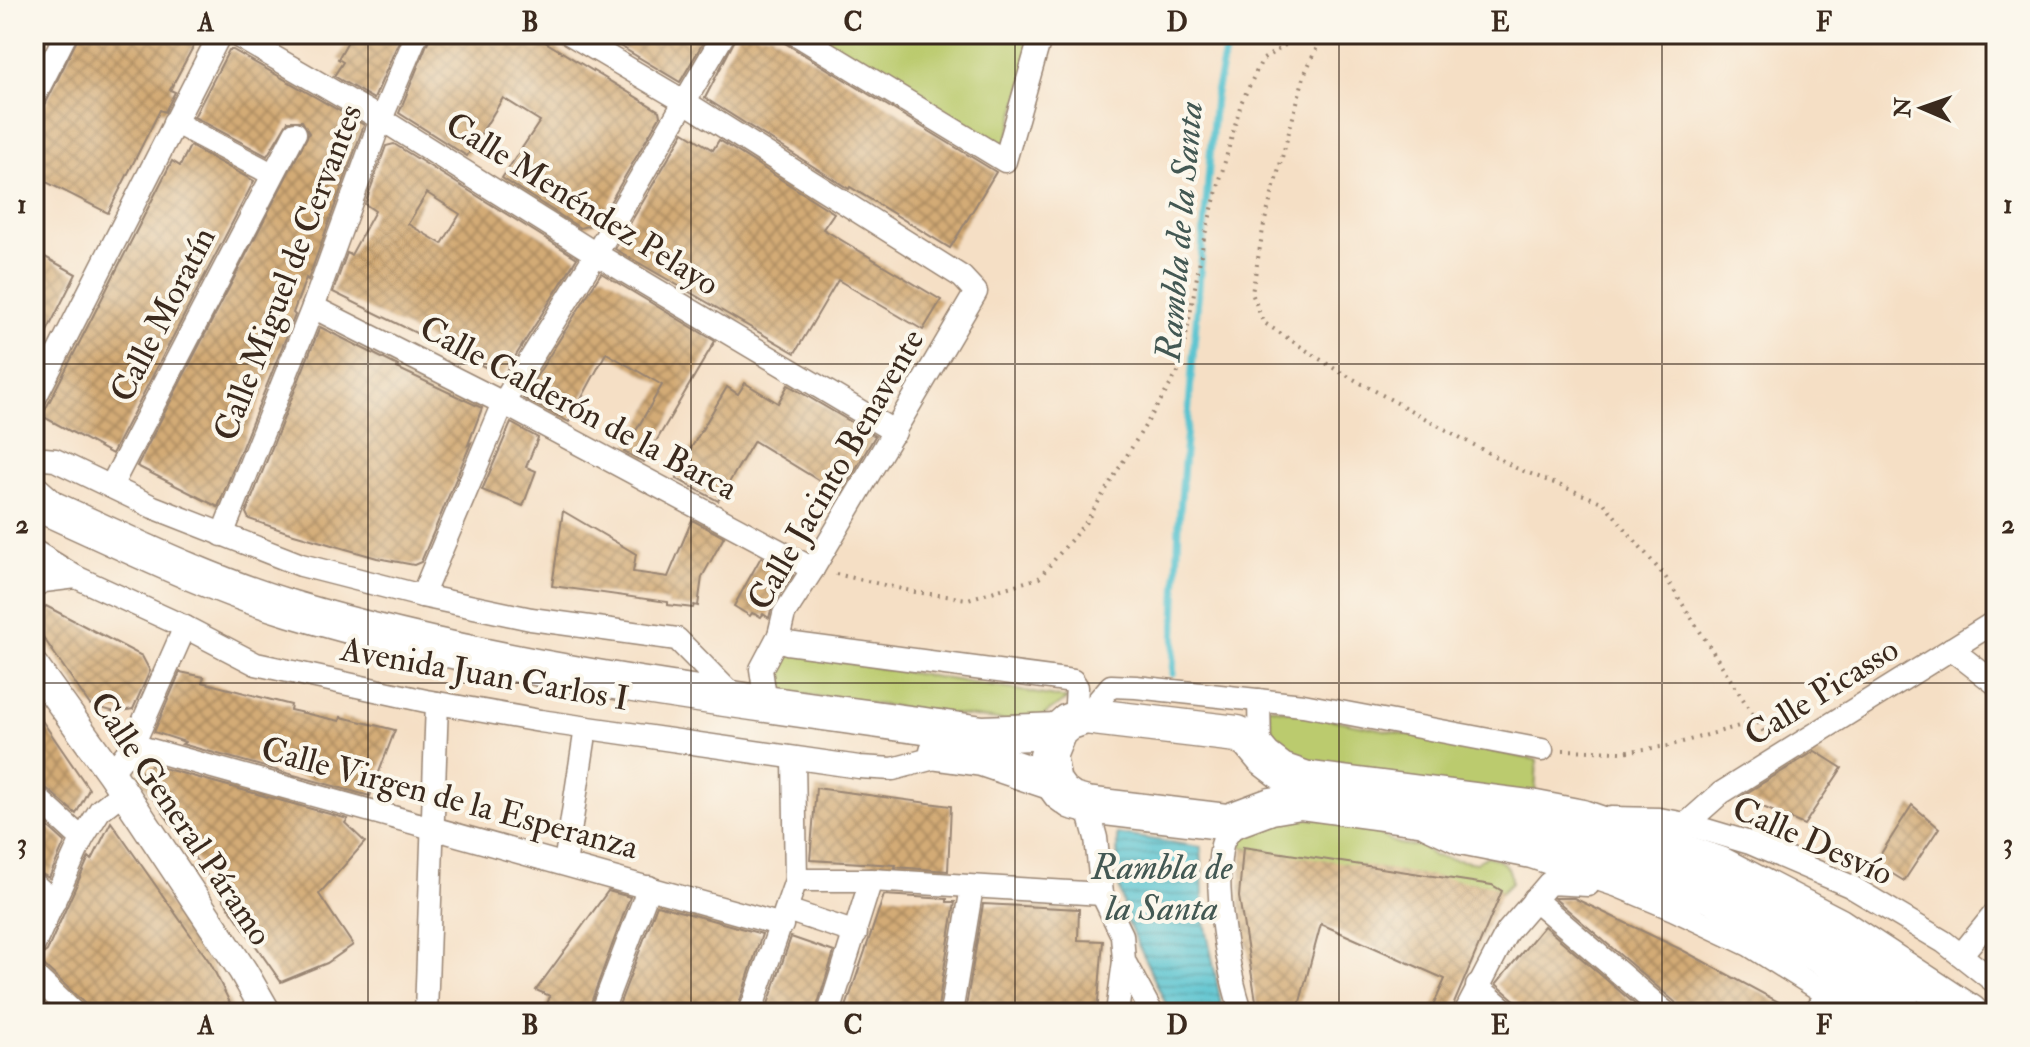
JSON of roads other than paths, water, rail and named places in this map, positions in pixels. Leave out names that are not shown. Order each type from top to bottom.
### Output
[{"type":"main road","points":[[34,494],[51,509],[227,587],[293,609],[511,662],[750,701],[983,734],[1073,722],[1224,731],[1248,739],[1281,771],[1304,779],[1530,808],[1582,818],[1733,871],[1838,926],[1970,1013]]},
{"type":"main road","points":[[34,526],[219,607],[286,632],[506,686],[638,709],[982,758],[1053,782]]},
{"type":"main road","points":[[1073,722],[1048,756],[1053,782],[1072,801],[1215,822],[1300,801],[1529,832],[1575,844],[1713,896],[1819,955],[1905,1013]]},
{"type":"main road","points":[[1245,816],[1259,805],[1268,782],[1262,755]]},
{"type":"street","points":[[34,97],[66,34]]},
{"type":"street","name":"Calle Miguel de Cervantes","points":[[222,535],[313,307],[381,119],[417,34]]},
{"type":"street","points":[[570,34],[685,102]]},
{"type":"street","points":[[422,596],[503,403],[596,254],[724,34]]},
{"type":"street","points":[[796,34],[1005,161],[1038,36]]},
{"type":"street","points":[[34,400],[174,122],[235,35]]},
{"type":"street","name":"Calle Menéndez Pelayo","points":[[235,35],[381,119],[596,254],[895,432]]},
{"type":"street","name":"Calle Jacinto Benavente","points":[[685,102],[962,277],[976,292],[784,614],[779,635],[761,669],[750,701]]},
{"type":"street","points":[[174,122],[272,174]]},
{"type":"street","name":"Calle Moratín","points":[[111,486],[295,133]]},
{"type":"street","name":"Calle Calderón de la Barca","points":[[313,307],[503,403],[813,569]]},
{"type":"street","name":"Avenida Juan Carlos I","points":[[34,458],[55,460],[153,507],[301,565],[422,596],[531,619],[677,639],[750,701]]},
{"type":"street","name":"Avenida Juan Carlos I","points":[[34,551],[76,577],[185,627],[256,664],[437,703],[794,759],[893,769],[949,754]]},
{"type":"street","points":[[34,586],[44,581],[76,577]]},
{"type":"street","name":"Calle Picasso","points":[[1686,824],[1721,793],[1996,621]]},
{"type":"street","points":[[34,945],[82,839],[117,783],[185,627]]},
{"type":"street","points":[[779,635],[787,643],[1073,681],[1077,687],[1073,722]]},
{"type":"street","points":[[1951,649],[1996,684]]},
{"type":"street","name":"Calle General Páramo","points":[[34,666],[117,783],[268,1013]]},
{"type":"street","points":[[1073,722],[1111,686],[1251,699],[1452,731],[1542,750]]},
{"type":"street","points":[[1224,731],[1251,699]]},
{"type":"street","points":[[1251,699],[1262,755]]},
{"type":"street","points":[[426,1013],[437,703]]},
{"type":"street","points":[[565,864],[586,728]]},
{"type":"street","name":"Calle Virgen de la Esperanza","points":[[133,745],[649,887],[856,933]]},
{"type":"street","points":[[750,1013],[796,880],[794,759]]},
{"type":"street","points":[[34,795],[82,839]]},
{"type":"street","points":[[1087,805],[1096,838],[1102,894],[1122,935],[1124,961],[1117,1013]]},
{"type":"street","points":[[1400,814],[1460,843],[1531,857],[1618,886],[1749,945],[1857,1013]]},
{"type":"street","points":[[1242,1013],[1223,928],[1220,874],[1222,842],[1245,816]]},
{"type":"street","name":"Calle Desvío","points":[[1582,818],[1659,819],[1750,843],[1850,886],[1944,942],[1996,983]]},
{"type":"street","points":[[796,880],[871,880],[1102,894]]},
{"type":"street","points":[[829,1013],[871,880]]},
{"type":"street","points":[[1465,1013],[1507,932],[1549,883],[1618,886]]},
{"type":"street","points":[[34,884],[54,902]]},
{"type":"street","points":[[601,1013],[649,887]]},
{"type":"street","points":[[951,1013],[972,887]]},
{"type":"street","points":[[1534,899],[1666,1013]]},
{"type":"street","points":[[1961,955],[1996,912]]},
{"type":"street","points":[[1124,961],[1152,1013]]},
{"type":"street","points":[[34,975],[74,1013]]},
{"type":"street","points":[[1477,986],[1508,1013]]},
{"type":"street","points":[[1813,1013],[1829,994]]},
{"type":"water","name":"Rambla de la Santa","points":[[1117,834],[1201,847],[1204,917],[1223,1013],[1170,1013],[1128,923],[1118,881]]},
{"type":"waterway","name":"Rambla de la Santa","points":[[1173,674],[1179,523],[1215,97],[1229,34]]}]
